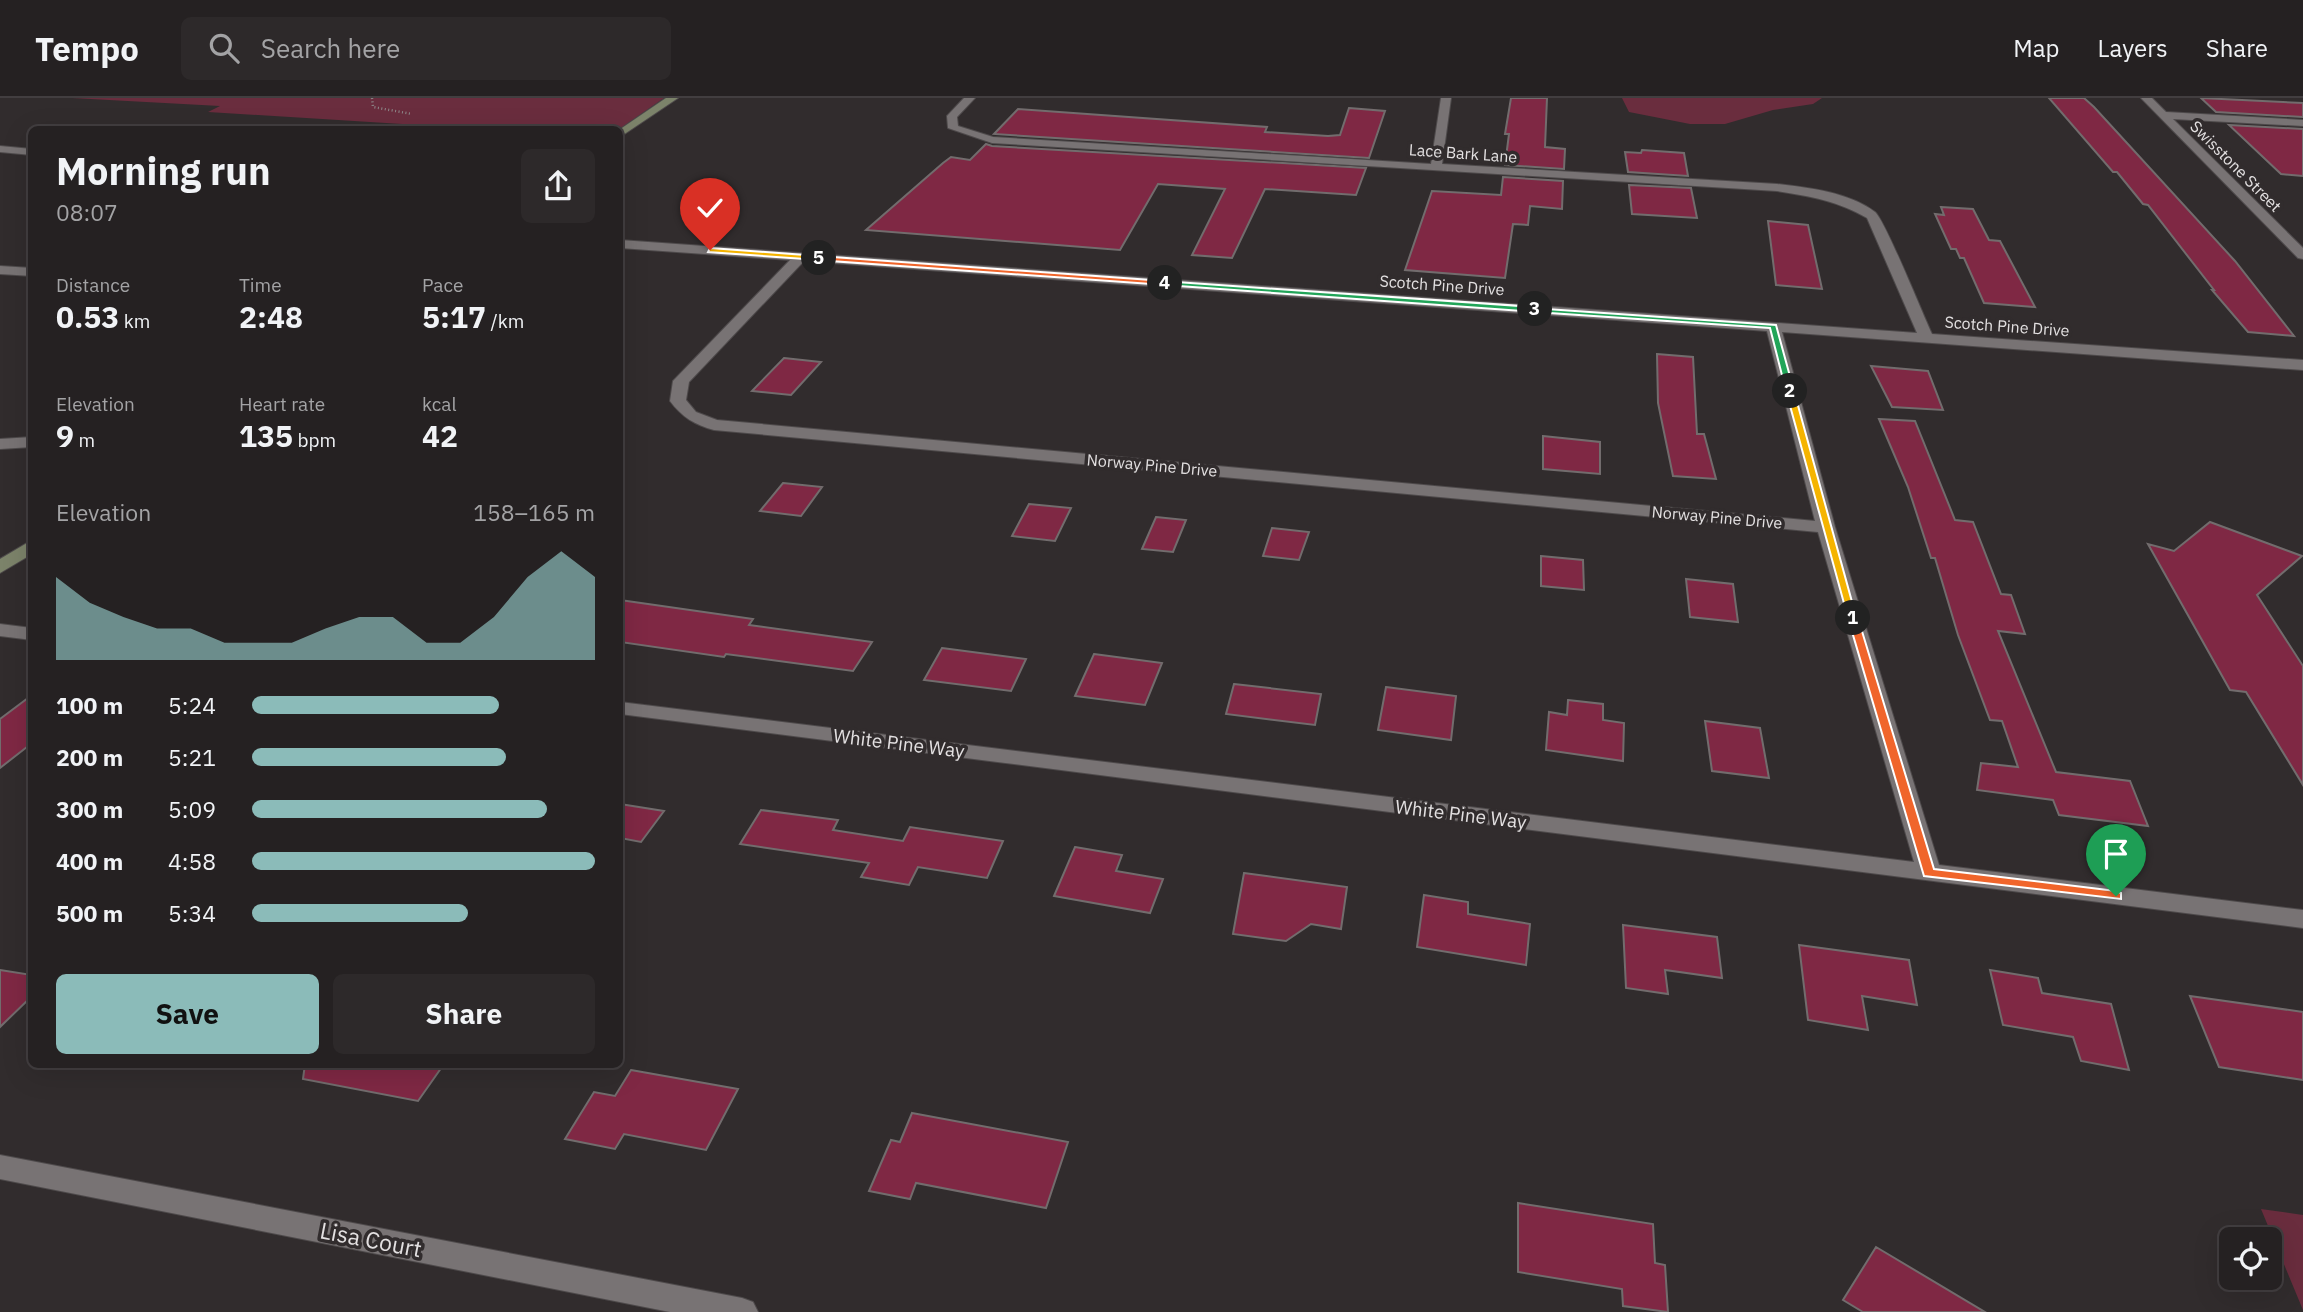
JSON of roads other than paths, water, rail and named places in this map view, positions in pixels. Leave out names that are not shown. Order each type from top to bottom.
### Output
[{"type":"street","points":[[623,132],[673,98]]},
{"type":"street","name":"Lace Bark Lane","points":[[970,98],[952,117],[953,128],[992,140],[1783,190],[1837,198],[1858,205],[1872,216],[1926,337]]},
{"type":"street","points":[[1436,167],[1446,98]]},
{"type":"street","name":"Swisstone Street","points":[[2146,98],[2303,256]]},
{"type":"street","points":[[2163,115],[2303,123]]},
{"type":"street","points":[[0,149],[28,152]]},
{"type":"street","name":"Scotch Pine Drive","points":[[623,244],[2303,365]]},
{"type":"street","name":"Norway Pine Drive","points":[[801,257],[681,382],[678,401],[690,415],[714,425],[1826,527]]},
{"type":"street","points":[[0,270],[28,272]]},
{"type":"street","points":[[1773,326],[1826,527],[1929,872]]},
{"type":"street","points":[[0,444],[28,442]]},
{"type":"street","points":[[0,567],[28,547]]},
{"type":"street","points":[[0,630],[28,634]]},
{"type":"street","name":"White Pine Way","points":[[623,708],[2303,919]]},
{"type":"street","name":"Lisa Court","points":[[0,1167],[742,1312]]}]
